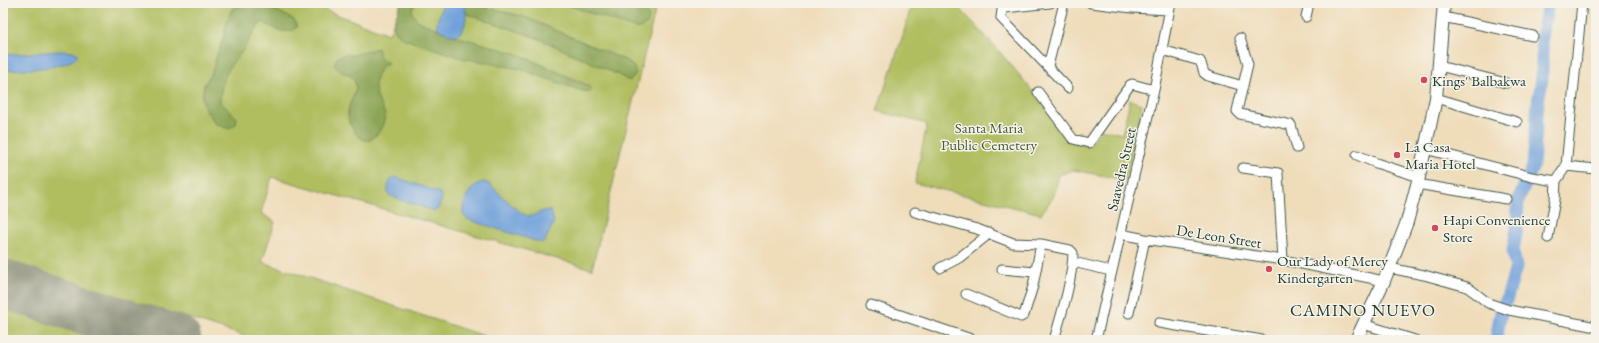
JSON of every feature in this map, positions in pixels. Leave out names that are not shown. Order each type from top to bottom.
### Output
[{"type":"main road","points":[[1356,340],[1384,281],[1407,222],[1418,181],[1436,98],[1444,3]]},
{"type":"street","points":[[1050,3],[1005,8],[1000,14],[1001,18],[1068,88]]},
{"type":"street","points":[[1048,66],[1064,3]]},
{"type":"street","points":[[1090,3],[1132,8],[1170,6]]},
{"type":"street","points":[[1306,17],[1309,3]]},
{"type":"street","points":[[1548,238],[1556,182],[1566,166],[1582,3]]},
{"type":"street","name":"Saavedra Street","points":[[1096,340],[1154,90],[1170,6]]},
{"type":"street","points":[[1443,17],[1533,36]]},
{"type":"street","points":[[1240,38],[1248,64],[1238,112],[1291,125],[1297,148]]},
{"type":"street","points":[[1162,50],[1200,61],[1202,63],[1204,73],[1208,76],[1244,86]]},
{"type":"street","points":[[1438,66],[1506,83]]},
{"type":"street","points":[[1038,92],[1073,139],[1089,143],[1130,85],[1132,84],[1154,90]]},
{"type":"street","points":[[1436,98],[1517,122]]},
{"type":"street","points":[[1425,149],[1556,182]]},
{"type":"street","points":[[1357,155],[1418,181],[1506,199]]},
{"type":"street","points":[[1566,166],[1596,169]]},
{"type":"street","points":[[1243,168],[1278,173],[1283,260]]},
{"type":"street","points":[[915,212],[990,233],[1013,242],[1041,244],[1070,250],[1073,253],[1073,262],[1054,340]]},
{"type":"street","points":[[940,268],[959,258],[990,233]]},
{"type":"street","name":"De Leon Street","points":[[1121,234],[1283,260],[1384,281]]},
{"type":"street","points":[[1129,313],[1145,239]]},
{"type":"street","points":[[966,294],[1021,317],[1024,316],[1033,286],[1041,244]]},
{"type":"street","points":[[1073,262],[1111,271]]},
{"type":"street","points":[[1389,268],[1424,275],[1467,288],[1488,302],[1509,310],[1596,327]]},
{"type":"street","points":[[1002,269],[1035,272]]},
{"type":"street","points":[[871,305],[974,340]]},
{"type":"street","points":[[1159,323],[1262,340]]},
{"type":"street","points":[[1363,324],[1415,340]]},
{"type":"green space","points":[[3,3],[306,3],[389,34],[401,3],[657,3],[592,269],[272,177],[261,213],[275,222],[262,262],[496,340],[257,340],[3,259]]},
{"type":"green space","points":[[249,3],[264,4],[294,20],[297,27],[293,30],[284,31],[276,29],[263,22],[259,25],[243,51],[231,66],[226,75],[220,96],[220,102],[237,118],[236,124],[229,129],[216,124],[205,109],[202,98],[204,85],[212,72],[232,9]]},
{"type":"green space","points":[[401,3],[418,3],[413,7],[412,13],[418,21],[452,35],[518,54],[587,85],[591,89],[590,92],[579,90],[520,69],[462,58],[404,39],[396,32],[393,25]]},
{"type":"green space","points":[[462,3],[470,3],[525,17],[627,61],[633,66],[636,73],[629,81],[535,37],[467,14]]},
{"type":"green space","points":[[562,3],[633,3],[645,8],[649,17],[647,24],[640,28],[634,28]]},
{"type":"green space","name":"Santa Maria Public Cemetery","points":[[912,3],[954,3],[1015,70],[1070,141],[1090,145],[1101,129],[1122,134],[1130,100],[1142,104],[1126,180],[1073,170],[1059,175],[1054,196],[1041,214],[915,183],[927,124],[877,111],[903,35]]},
{"type":"green space","points":[[378,48],[381,57],[388,63],[379,71],[375,84],[377,97],[385,117],[383,125],[378,133],[370,140],[367,140],[362,139],[356,134],[348,119],[349,106],[356,85],[354,80],[350,75],[336,68],[334,64],[338,57],[346,54],[354,55]]},
{"type":"green space","points":[[3,309],[101,340],[3,340]]},
{"type":"water","points":[[442,3],[462,3],[464,5],[466,13],[465,24],[461,32],[457,35],[450,35],[438,29],[437,23]]},
{"type":"water","points":[[61,51],[76,52],[78,56],[64,64],[54,66],[3,70],[3,55]]},
{"type":"water","points":[[396,177],[440,193],[442,199],[438,209],[434,211],[390,196],[388,193],[388,185],[392,179]]},
{"type":"water","points":[[484,182],[489,184],[525,215],[532,216],[548,210],[551,211],[554,222],[545,241],[542,243],[469,220],[463,215],[465,200],[468,194],[479,183]]},
{"type":"waterway","points":[[1496,340],[1501,312],[1507,298],[1516,267],[1513,251],[1517,229],[1518,201],[1533,166],[1538,102],[1542,79],[1542,37],[1548,3]]},
{"type":"runway","points":[[3,284],[177,340]]},
{"type":"place","name":"Kings' Balbakwa","points":[[1424,80]]},
{"type":"place","name":"La Casa Maria Hotel","points":[[1397,155]]},
{"type":"place","name":"Hapi Convenience Store","points":[[1435,228]]},
{"type":"place","name":"Our Lady of Mercy Kindergarten","points":[[1269,269]]},
{"type":"district","name":"CAMINO NUEVO","points":[[1363,310]]}]
